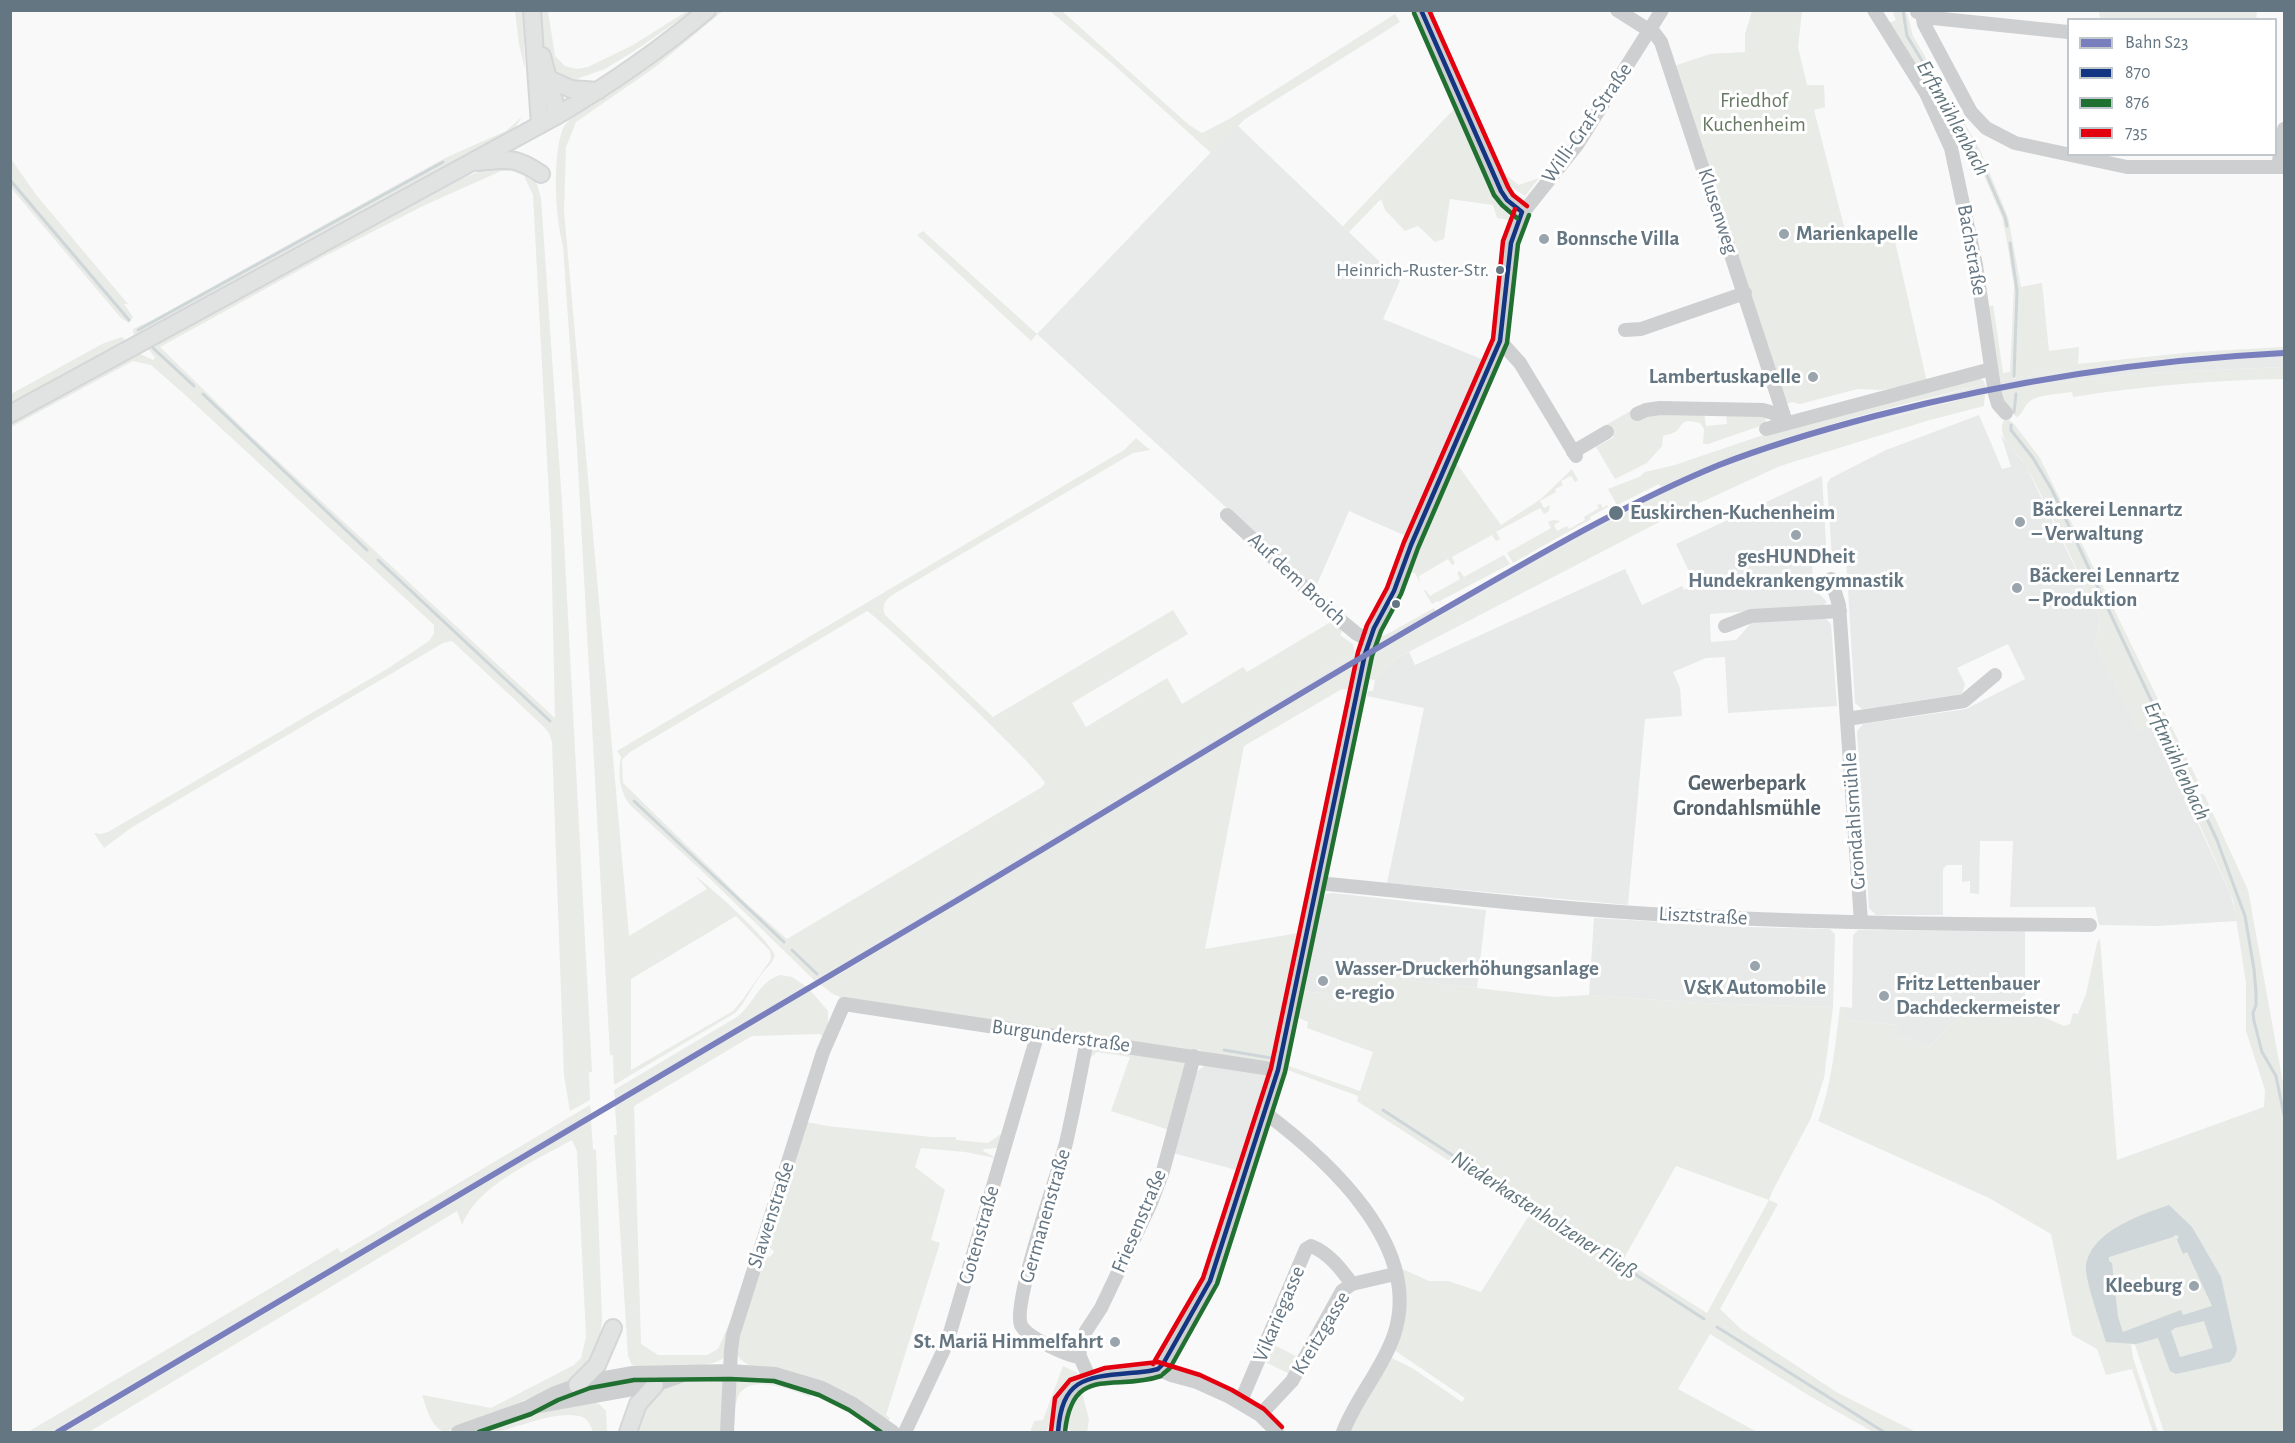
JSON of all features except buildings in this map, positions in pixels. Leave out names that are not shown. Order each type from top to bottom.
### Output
[{"type":"main road","points":[[532,10],[540,125]]},
{"type":"main road","points":[[10,414],[391,204],[556,116],[652,54],[707,10]]},
{"type":"main road","points":[[535,34],[549,79],[556,116]]},
{"type":"main road","points":[[549,79],[571,89],[598,91]]},
{"type":"main road","points":[[519,136],[538,93]]},
{"type":"main road","points":[[471,163],[508,159],[525,163],[541,174]]},
{"type":"main road","points":[[577,1385],[597,1365],[613,1328]]},
{"type":"main road","points":[[628,1432],[638,1404],[655,1385]]},
{"type":"street","points":[[1421,10],[1501,190],[1507,200],[1522,212]]},
{"type":"street","points":[[1617,10],[1650,31]]},
{"type":"street","name":"Willi-Graf-Straße","points":[[1158,1369],[1210,1281],[1278,1070],[1362,664],[1369,640],[1394,591],[1411,545],[1500,341],[1506,312],[1510,243],[1522,212],[1577,145],[1662,10]]},
{"type":"street","name":"Bachstraße","points":[[1874,10],[1926,93],[1951,148],[1976,265],[1995,394],[1998,404],[2006,413]]},
{"type":"street","points":[[1918,12],[1933,18],[2067,32]]},
{"type":"street","points":[[1918,12],[1971,112],[1986,128],[2002,137],[2030,146],[2067,154]]},
{"type":"street","name":"Klusenweg","points":[[1650,31],[1659,37],[1664,51],[1786,422]]},
{"type":"street","points":[[2076,156],[2127,167],[2281,167],[2284,129]]},
{"type":"street","points":[[1625,330],[1641,329],[1745,293]]},
{"type":"street","points":[[1500,341],[1520,363],[1575,454],[1607,432]]},
{"type":"street","points":[[1766,429],[1991,369]]},
{"type":"street","points":[[1637,414],[1660,408],[1763,410],[1773,413],[1786,422]]},
{"type":"street","name":"Auf dem Broich","points":[[1227,514],[1334,615],[1357,634],[1369,640]]},
{"type":"street","name":"Grondahlsmühle","points":[[1831,579],[1840,611],[1861,922]]},
{"type":"street","points":[[1725,626],[1751,616],[1840,611]]},
{"type":"street","points":[[1847,719],[1964,701],[1995,675]]},
{"type":"street","name":"Lisztstraße","points":[[1318,883],[1623,912],[1861,922],[2090,925]]},
{"type":"street","name":"Burgunderstraße","points":[[844,1004],[1278,1070]]},
{"type":"street","name":"Slawenstraße","points":[[727,1432],[731,1350],[737,1324],[823,1052],[844,1004]]},
{"type":"street","name":"Gotenstraße","points":[[905,1432],[947,1343],[1038,1033]]},
{"type":"street","name":"Germanenstraße","points":[[1080,1357],[1069,1356],[1029,1333],[1021,1326],[1020,1318],[1026,1280],[1065,1145],[1087,1040]]},
{"type":"street","name":"Friesenstraße","points":[[1080,1357],[1079,1346],[1082,1339],[1104,1300],[1151,1203],[1163,1171],[1194,1056]]},
{"type":"street","points":[[1264,1112],[1315,1153],[1351,1192],[1381,1235],[1395,1274],[1399,1307],[1395,1333],[1387,1353],[1354,1407],[1343,1432]]},
{"type":"street","name":"Vikariegasse","points":[[1240,1403],[1306,1249],[1311,1246],[1321,1251],[1338,1266],[1352,1284]]},
{"type":"street","name":"Kreitzgasse","points":[[1260,1415],[1288,1387],[1342,1291],[1352,1284],[1395,1274]]},
{"type":"street","points":[[1080,1357],[1090,1379]]},
{"type":"street","points":[[1058,1432],[1060,1406],[1064,1397],[1074,1386],[1107,1375],[1158,1369],[1210,1387],[1260,1415],[1277,1432]]},
{"type":"street","points":[[458,1432],[528,1407],[577,1385],[633,1373],[730,1371],[764,1372],[813,1385],[853,1404],[893,1432]]},
{"type":"street","points":[[528,1407],[655,1385],[691,1373]]},
{"type":"shaded area","points":[[1237,125],[1400,281],[1383,319],[1484,360],[1408,537],[1349,511],[1315,589],[1037,334]]},
{"type":"shaded area","points":[[2284,351],[2284,367],[2146,373],[2001,388],[1998,381],[2150,359]]},
{"type":"shaded area","points":[[1985,384],[1987,392],[1788,444],[1651,498],[1374,653],[1377,644],[1587,527],[1700,468],[1801,433]]},
{"type":"shaded area","points":[[1979,415],[2002,469],[2011,467],[2001,435],[2026,466],[2100,619],[2095,643],[2138,731],[2152,725],[2231,895],[2237,921],[2156,926],[2099,925],[2095,907],[2010,907],[2013,841],[1980,841],[1979,894],[1970,893],[1970,881],[1962,882],[1962,865],[1947,865],[1943,869],[1943,915],[1876,915],[1869,908],[1857,731],[1863,724],[1966,709],[2025,679],[2008,644],[1957,668],[1965,684],[1962,694],[1862,709],[1855,703],[1846,559],[1832,559],[1827,483],[1831,478],[1886,450]]},
{"type":"shaded area","points":[[1822,476],[1827,560],[1812,561],[1813,587],[1827,602],[1823,606],[1710,614],[1711,642],[1736,640],[1752,622],[1824,617],[1831,624],[1837,706],[1728,713],[1725,657],[1706,658],[1673,672],[1680,688],[1682,716],[1645,719],[1628,905],[1387,883],[1424,708],[1367,696],[1368,691],[1373,691],[1375,680],[1397,658],[1409,652],[1415,665],[1625,569],[1642,605],[1682,586],[1684,590],[1695,584],[1676,544]]},
{"type":"shaded area","points":[[1355,654],[1353,666],[821,985],[814,980]]},
{"type":"shaded area","points":[[1326,894],[1486,910],[1477,988],[1340,972],[1337,995],[1303,991],[1323,898]]},
{"type":"shaded area","points":[[1594,918],[1745,927],[1830,929],[1835,934],[1833,1007],[1700,1003],[1589,995]]},
{"type":"shaded area","points":[[1858,930],[2025,931],[2025,1009],[1973,1009],[1950,1025],[1929,1047],[1894,1033],[1898,1025],[1848,1020],[1842,1014],[1844,1007],[1852,1008],[1853,935]]},
{"type":"shaded area","points":[[804,985],[810,990],[615,1106],[615,1097]]},
{"type":"shaded area","points":[[1207,1064],[1268,1073],[1266,1089],[1240,1171],[1173,1153],[1196,1072]]},
{"type":"shaded area","points":[[591,1110],[591,1120],[65,1432],[49,1432]]},
{"type":"shaded area","points":[[2169,1205],[2192,1227],[2221,1277],[2237,1349],[2230,1362],[2176,1374],[2170,1371],[2158,1338],[2136,1344],[2106,1342],[2087,1277],[2088,1257],[2095,1246],[2117,1227]],"holes":[[[2175,1235],[2179,1236],[2177,1240],[2183,1254],[2187,1252],[2212,1306],[2183,1315],[2181,1310],[2123,1332],[2118,1317],[2112,1263],[2109,1257]],[[2204,1321],[2213,1348],[2180,1357],[2171,1331]]]},
{"type":"green space","points":[[2099,10],[2257,11],[2256,18],[2100,18]]},
{"type":"green space","points":[[515,11],[523,11],[525,69],[519,44]]},
{"type":"green space","points":[[541,11],[548,11],[555,56],[565,66],[577,69],[588,67],[633,45],[687,11],[692,11],[605,69],[568,82],[560,76],[549,60],[544,41]]},
{"type":"green space","points":[[717,11],[723,11],[654,68],[576,122],[566,147],[564,211],[629,936],[707,889],[695,876],[764,939],[775,956],[735,1013],[614,1085],[613,1055],[610,1055],[577,449],[556,174],[561,134],[574,115],[657,60]],"holes":[[[736,916],[770,951],[771,959],[733,1011],[631,1070],[631,979]]]},
{"type":"green space","points":[[1050,11],[1062,11],[1189,125],[1202,133],[1231,118],[1395,14],[1400,22],[1245,119],[1211,153],[1113,64]]},
{"type":"green space","name":"Friedhof Kuchenheim","points":[[1752,11],[1802,11],[1798,47],[1807,85],[1824,85],[1825,107],[1814,110],[1847,238],[1892,228],[1927,382],[1882,390],[1858,389],[1800,404],[1793,402],[1786,404],[1674,66],[1710,54],[1745,52],[1745,34]]},
{"type":"green space","points":[[1896,11],[1907,13],[1913,36],[1980,150],[2008,217],[2021,287],[2042,283],[2049,351],[2079,347],[2078,364],[2194,352],[2284,347],[2284,351],[2150,359],[1998,381],[1988,307],[1993,305],[2003,373],[2010,372],[2014,285],[2002,217],[1970,143],[1959,147],[1958,144],[1955,145],[1937,102],[1889,23],[1896,20],[1893,13]]},
{"type":"green space","points":[[1460,107],[1499,200],[1508,212],[1510,220],[1497,218],[1493,205],[1450,199],[1444,239],[1435,242],[1418,226],[1405,231],[1385,210],[1381,199],[1349,232],[1343,226],[1454,109]]},
{"type":"green space","points":[[523,116],[515,127],[488,144],[136,336],[133,333],[133,329],[445,158],[506,131]]},
{"type":"green space","points":[[11,159],[37,196],[128,304],[124,304],[133,317],[129,323],[121,318],[11,188]]},
{"type":"green space","points":[[508,164],[535,178],[541,198],[562,503],[592,1072],[589,1072],[590,1100],[570,1111],[564,1076],[552,742],[549,733],[452,641],[443,643],[131,828],[104,848],[94,833],[108,832],[387,669],[429,641],[434,634],[434,625],[151,365],[133,361],[11,427],[11,421],[138,353],[153,360],[155,358],[148,348],[432,193],[492,167]],"holes":[[[501,171],[512,171],[524,176],[533,195],[551,534],[555,718],[249,434],[160,347],[325,256],[425,205]]]},
{"type":"green space","points":[[1502,172],[1519,185],[1539,178],[1525,196],[1510,186]]},
{"type":"green space","points":[[923,231],[1037,334],[1031,341],[917,235]]},
{"type":"green space","points":[[122,337],[124,343],[11,406],[11,394],[104,343]]},
{"type":"green space","points":[[2284,367],[2284,379],[2178,384],[2073,397],[2072,392],[2044,396],[2029,402],[2017,417],[2005,405],[2001,388],[2146,373]]},
{"type":"green space","points":[[1979,379],[1985,384],[1861,416],[1780,440],[1661,487],[1659,484],[1617,505],[1608,489],[1639,477],[1645,472],[1675,465],[1760,436]]},
{"type":"green space","points":[[1985,393],[1984,406],[1930,420],[1780,466],[1667,518],[1397,658],[1375,680],[1368,679],[1374,653],[1651,498],[1788,444]]},
{"type":"green space","points":[[1634,409],[1645,414],[1704,413],[1706,426],[1727,424],[1726,413],[1765,416],[1766,422],[1763,425],[1703,444],[1704,429],[1700,423],[1684,422],[1672,434],[1663,436],[1662,446],[1647,463],[1615,479],[1596,447],[1614,437],[1606,425]]},
{"type":"green space","points":[[2006,417],[2040,458],[2199,783],[2189,803],[2152,725],[2138,732],[2095,643],[2100,619],[2027,468],[2004,437],[2002,424]]},
{"type":"green space","points":[[1136,438],[1150,450],[1133,453],[897,592],[886,601],[885,615],[993,717],[1173,610],[1188,634],[1072,703],[1086,727],[1167,678],[1182,704],[1243,667],[1247,672],[1329,623],[1333,622],[1343,629],[1340,635],[1353,644],[1355,654],[814,980],[630,805],[622,788],[621,757],[617,751],[1124,450]],"holes":[[[867,611],[993,727],[1045,783],[1042,787],[787,939],[746,903],[623,783],[622,760],[630,752]]]},
{"type":"green space","points":[[1457,464],[1501,525],[1541,499],[1572,469],[1578,480],[1575,482],[1571,476],[1561,481],[1563,485],[1555,489],[1556,492],[1540,501],[1544,508],[1550,505],[1549,511],[1544,514],[1540,508],[1496,532],[1500,539],[1496,541],[1492,535],[1452,557],[1455,563],[1452,565],[1448,559],[1419,576],[1420,583],[1415,573],[1410,572]]},
{"type":"green space","points":[[1601,504],[1603,508],[1607,505],[1608,507],[1513,563],[1507,553],[1551,528],[1548,522],[1560,521],[1554,525],[1557,531],[1567,526],[1569,529],[1585,520],[1584,517],[1599,508],[1597,505]]},
{"type":"green space","points":[[1504,555],[1510,564],[1438,602],[1432,604],[1424,591],[1426,590],[1430,596],[1460,579],[1457,573],[1460,571],[1464,577]]},
{"type":"green space","points":[[1434,608],[1436,611],[1377,644],[1381,634],[1384,636]]},
{"type":"green space","points":[[1353,666],[1349,690],[1342,689],[1244,746],[1205,949],[1298,933],[1271,1062],[1219,1055],[1195,1049],[1194,1052],[847,1000],[821,985]]},
{"type":"green space","points":[[2202,793],[2248,890],[2284,1089],[2284,1432],[2164,1432],[2135,1345],[2131,1344],[2133,1358],[2158,1432],[2153,1432],[2132,1369],[2106,1375],[2097,1349],[2072,1335],[2051,1234],[1989,1198],[1818,1121],[1830,1079],[1840,1007],[1844,1007],[1843,1014],[1848,1020],[1898,1025],[1895,1033],[1929,1047],[1950,1025],[1973,1009],[2025,1009],[2064,1026],[2070,1024],[2073,1013],[2078,1014],[2086,994],[2100,938],[2117,1160],[2264,1107],[2265,1090],[2246,1031],[2246,983],[2233,899],[2192,808]]},
{"type":"green space","points":[[1340,972],[1554,997],[1589,995],[1700,1003],[1833,1007],[1824,1078],[1811,1118],[1772,1192],[1769,1200],[1778,1204],[1720,1309],[1742,1330],[1838,1393],[1916,1432],[1873,1432],[1710,1334],[1678,1389],[1757,1432],[1348,1432],[1392,1358],[1412,1368],[1462,1402],[1465,1398],[1394,1350],[1396,1266],[1429,1281],[1448,1281],[1481,1292],[1530,1214],[1483,1183],[1489,1175],[1480,1168],[1474,1177],[1357,1101],[1358,1096],[1285,1069],[1286,1065],[1360,1091],[1373,1052],[1307,1028],[1308,1022],[1297,1017],[1303,991],[1337,995]],"holes":[[[1676,1166],[1769,1200],[1707,1313],[1623,1260]]]},
{"type":"green space","points":[[780,975],[792,977],[804,985],[615,1097],[614,1090],[737,1017],[766,983]]},
{"type":"green space","points":[[810,990],[828,1011],[828,1024],[823,1037],[820,1034],[752,1036],[634,1106],[641,1344],[658,1355],[707,1355],[718,1349],[735,1310],[729,1347],[724,1357],[718,1361],[680,1368],[651,1368],[632,1365],[628,1356],[614,1135],[617,1135],[615,1106]]},
{"type":"green space","points":[[1089,1048],[1168,1056],[1188,1063],[1169,1130],[1111,1111],[1130,1057],[1097,1052],[1089,1059]]},
{"type":"green space","points":[[590,1105],[591,1110],[49,1432],[28,1432],[338,1248],[341,1253]]},
{"type":"green space","points":[[591,1120],[593,1149],[596,1150],[602,1321],[598,1350],[580,1378],[445,1432],[432,1422],[422,1395],[491,1408],[574,1365],[581,1358],[586,1337],[577,1151],[572,1140],[509,1175],[494,1186],[470,1211],[462,1225],[457,1211],[89,1432],[65,1432]]},
{"type":"green space","points":[[807,1122],[932,1137],[956,1137],[956,1140],[988,1143],[1001,1134],[1003,1136],[998,1148],[983,1151],[996,1158],[965,1152],[921,1148],[915,1167],[945,1190],[931,1240],[940,1243],[886,1415],[890,1418],[887,1422],[751,1366],[740,1359],[736,1351],[735,1347],[760,1261],[772,1255],[774,1251],[768,1246]]},
{"type":"green space","points":[[1270,1343],[1300,1358],[1292,1375],[1263,1361]]},
{"type":"green space","points":[[1063,1366],[1078,1373],[1057,1395],[1046,1432],[1030,1432],[1034,1421],[1043,1420]]},
{"type":"green space","points":[[718,1377],[724,1380],[725,1432],[636,1432],[641,1412],[654,1394],[675,1385]]},
{"type":"green space","points":[[736,1379],[777,1380],[812,1390],[810,1397],[781,1387],[759,1384],[750,1386],[742,1391],[737,1399],[734,1423]]},
{"type":"green space","points":[[1082,1393],[1089,1419],[1087,1432],[1071,1432],[1068,1422],[1069,1411],[1074,1400]]},
{"type":"green space","points":[[593,1402],[606,1411],[607,1432],[593,1432],[590,1424],[584,1418],[569,1415],[548,1418],[493,1433],[473,1432],[532,1414]]},
{"type":"waterway","name":"Erftmühlenbach","points":[[1903,10],[1907,36],[1975,148],[2007,226]]},
{"type":"waterway","points":[[138,330],[443,162]]},
{"type":"waterway","name":"Niederkastenholzener Fließ","points":[[10,180],[129,320]]},
{"type":"waterway","name":"Erftmühlenbach","points":[[2010,243],[2017,291],[2014,376]]},
{"type":"waterway","name":"Niederkastenholzener Fließ","points":[[153,348],[194,386]]},
{"type":"waterway","name":"Niederkastenholzener Fließ","points":[[203,394],[367,550]]},
{"type":"waterway","name":"Erftmühlenbach","points":[[2014,412],[2016,394]]},
{"type":"waterway","name":"Erftmühlenbach","points":[[2011,425],[2011,430],[2033,458],[2052,490],[2217,840],[2245,916],[2256,992],[2254,1021],[2262,1052],[2276,1076],[2284,1115]]},
{"type":"waterway","name":"Niederkastenholzener Fließ","points":[[378,560],[550,721]]},
{"type":"waterway","name":"Niederkastenholzener Fließ","points":[[634,801],[784,942]]},
{"type":"waterway","name":"Niederkastenholzener Fließ","points":[[792,950],[817,974]]},
{"type":"waterway","name":"Niederkastenholzener Fließ","points":[[1224,1050],[1271,1058]]},
{"type":"waterway","name":"Niederkastenholzener Fließ","points":[[1383,1110],[1704,1319]]},
{"type":"waterway","name":"Niederkastenholzener Fließ","points":[[1717,1327],[1884,1432]]},
{"type":"rail line","name":"S23","points":[[58,1432],[844,968],[1380,647],[1543,552],[1647,497],[1719,465],[1796,438],[1976,392],[2129,367],[2284,353]]},
{"type":"transit line","name":"870","points":[[1421,10],[1501,191],[1507,200],[1522,212]]},
{"type":"transit line","name":"735","points":[[1429,10],[1508,187],[1513,195],[1527,206]]},
{"type":"transit line","name":"876","points":[[1414,13],[1494,195],[1517,218]]},
{"type":"transit line","name":"735","points":[[1153,1364],[1203,1278],[1271,1068],[1358,652],[1367,625],[1387,588],[1404,542],[1493,339],[1503,241],[1515,209]]},
{"type":"transit line","name":"870","points":[[1158,1369],[1210,1281],[1278,1070],[1365,654],[1374,628],[1394,591],[1411,545],[1500,341],[1511,243],[1522,212]]},
{"type":"transit line","name":"876","points":[[1163,1374],[1170,1368],[1217,1284],[1285,1072],[1372,656],[1381,631],[1401,594],[1418,548],[1507,343],[1518,244],[1529,215]]},
{"type":"transit line","name":"735","points":[[1051,1431],[1055,1398],[1070,1380],[1105,1368],[1158,1362],[1200,1375],[1232,1390],[1264,1409],[1282,1427]]},
{"type":"transit line","name":"870","points":[[1058,1432],[1064,1401],[1078,1384],[1099,1377],[1158,1369]]},
{"type":"transit line","name":"876","points":[[1065,1432],[1069,1410],[1076,1396],[1086,1388],[1098,1384],[1144,1380],[1161,1376]]},
{"type":"transit line","name":"876","points":[[479,1432],[531,1414],[558,1400],[590,1388],[634,1380],[730,1379],[774,1381],[819,1395],[849,1410],[881,1432]]},
{"type":"place","name":"Marienkapelle","points":[[1784,234]]},
{"type":"place","name":"Bonnsche Villa","points":[[1544,239]]},
{"type":"place","name":"Heinrich-Ruster-Str.","points":[[1500,270]]},
{"type":"place","name":"Lambertuskapelle","points":[[1813,377]]},
{"type":"place","name":"Euskirchen-Kuchenheim","points":[[1616,513]]},
{"type":"place","name":"Bäckerei Lennartz – Verwaltung","points":[[2020,522]]},
{"type":"place","name":"gesHUNDheit Hundekrankengymnastik","points":[[1796,535]]},
{"type":"place","name":"Bäckerei Lennartz – Produktion","points":[[2017,588]]},
{"type":"place","name":"V&K Automobile","points":[[1755,966]]},
{"type":"place","name":"Wasser-Druckerhöhungsanlage e-regio","points":[[1323,981]]},
{"type":"place","name":"Fritz Lettenbauer Dachdeckermeister","points":[[1884,996]]},
{"type":"place","name":"Kleeburg","points":[[2194,1286]]},
{"type":"place","name":"St. Mariä Himmelfahrt","points":[[1115,1342]]},
{"type":"district","name":"Gewerbepark Grondahlsmühle","points":[[1747,796]]}]
